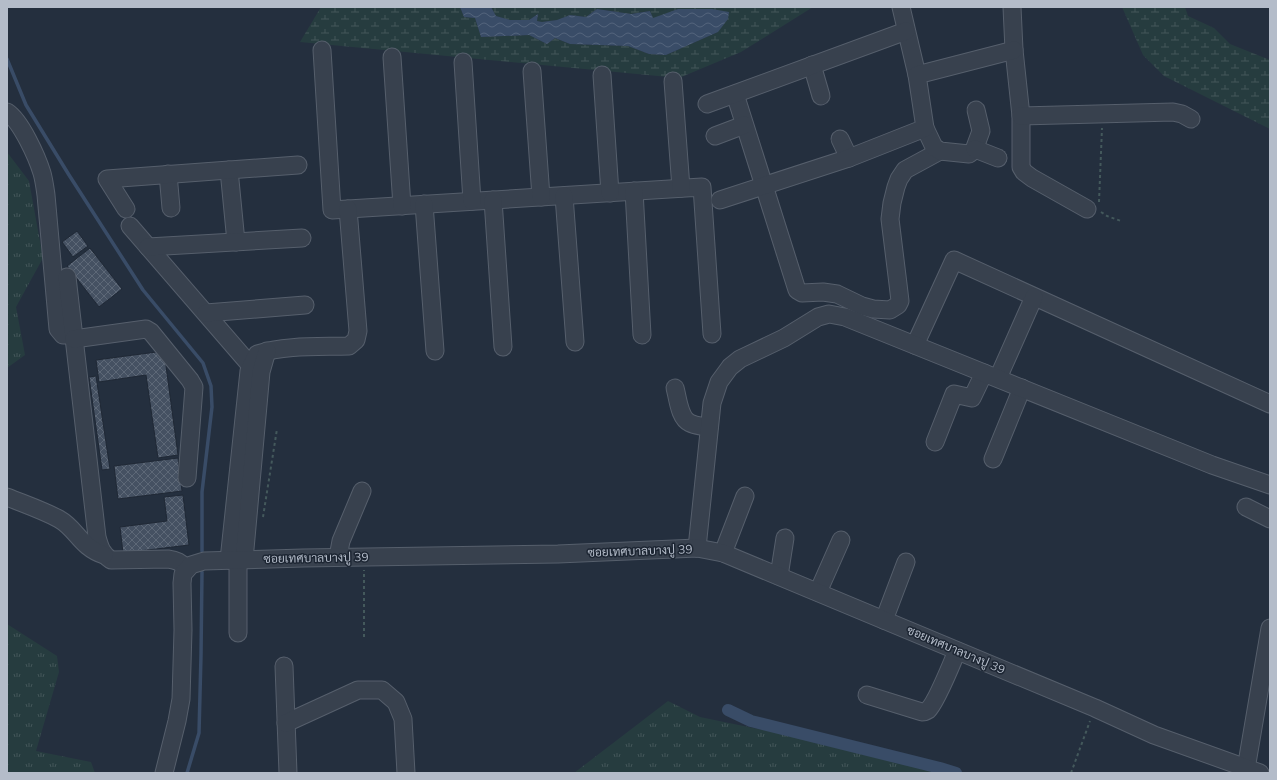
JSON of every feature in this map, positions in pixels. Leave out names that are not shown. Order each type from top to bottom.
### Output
[{"type":"street","points":[[900,7],[918,75],[925,128],[934,147],[940,150],[968,154],[972,153],[975,149],[981,131],[976,110]]},
{"type":"street","points":[[1012,7],[1014,50],[1021,116],[1021,169],[1032,178],[1095,207]]},
{"type":"street","points":[[707,104],[906,31]]},
{"type":"street","points":[[322,50],[332,210],[702,187],[712,334]]},
{"type":"street","points":[[918,75],[1014,50]]},
{"type":"street","points":[[392,57],[402,206]]},
{"type":"street","points":[[463,62],[472,201]]},
{"type":"street","points":[[812,66],[821,96]]},
{"type":"street","points":[[532,72],[541,197]]},
{"type":"street","points":[[602,75],[610,193]]},
{"type":"street","points":[[673,81],[681,188]]},
{"type":"street","points":[[735,94],[763,185],[799,293],[807,294],[823,292],[837,294],[872,309],[890,310],[896,307],[900,301],[890,219],[896,187],[899,179],[906,170],[940,150]]},
{"type":"street","points":[[7,112],[12,115],[18,124],[34,153],[43,175],[58,329],[63,335],[74,337],[146,329],[151,332],[194,387],[187,478]]},
{"type":"street","points":[[1021,116],[1173,112],[1182,114],[1192,119]]},
{"type":"street","points":[[715,136],[744,125]]},
{"type":"street","points":[[720,200],[849,158],[925,128]]},
{"type":"street","points":[[840,138],[849,158]]},
{"type":"street","points":[[975,149],[998,158]]},
{"type":"street","points":[[126,209],[107,179],[298,165]]},
{"type":"street","points":[[228,170],[236,242]]},
{"type":"street","points":[[168,174],[172,208]]},
{"type":"street","points":[[634,191],[642,335]]},
{"type":"street","points":[[564,196],[575,342]]},
{"type":"street","points":[[493,200],[504,347]]},
{"type":"street","points":[[424,204],[435,351]]},
{"type":"street","points":[[238,633],[237,560],[249,371],[257,354],[267,351],[349,346],[356,340],[358,331],[348,209]]},
{"type":"street","points":[[130,226],[252,366]]},
{"type":"street","points":[[148,247],[302,238]]},
{"type":"street","points":[[915,345],[954,260],[1270,404]]},
{"type":"street","points":[[67,277],[98,536],[101,550],[104,555]]},
{"type":"street","points":[[935,442],[954,394],[972,398],[991,375],[1034,296]]},
{"type":"street","points":[[206,313],[305,305]]},
{"type":"street","points":[[697,548],[712,403],[719,382],[730,367],[740,359],[784,338],[818,317],[829,314],[837,315],[991,375],[1186,455],[1270,485]]},
{"type":"street","points":[[237,560],[261,372],[267,351]]},
{"type":"street","points":[[675,388],[685,420],[690,423],[710,428]]},
{"type":"street","points":[[993,459],[1022,388]]},
{"type":"street","points":[[338,558],[341,541],[362,491]]},
{"type":"street","points":[[723,553],[745,496]]},
{"type":"street","points":[[7,497],[59,519],[66,524],[87,546],[111,560],[168,559],[176,560],[187,569],[183,574],[182,584],[183,630],[181,699],[178,721],[164,773]]},
{"type":"street","points":[[1246,507],[1270,519]]},
{"type":"street","points":[[779,576],[785,538]]},
{"type":"street","points":[[818,592],[841,540]]},
{"type":"street","name":"ซอยเทศบาลบางปู 39","points":[[187,569],[197,562],[237,560],[558,554],[697,548],[723,553],[1095,708],[1154,735],[1253,771]]},
{"type":"street","points":[[884,620],[906,562]]},
{"type":"street","points":[[1253,771],[1270,628]]},
{"type":"street","points":[[867,695],[925,712],[930,708],[939,692],[957,651]]},
{"type":"street","points":[[284,666],[288,773]]},
{"type":"street","points":[[286,723],[358,690],[382,690],[396,702],[403,719],[406,773]]},
{"type":"path","points":[[1102,113],[1095,207],[1107,216],[1121,221]]},
{"type":"path","points":[[263,521],[277,428]]},
{"type":"path","points":[[364,557],[364,638]]},
{"type":"path","points":[[1071,773],[1095,708]]},
{"type":"green space","points":[[321,7],[460,7],[464,17],[475,18],[481,37],[529,35],[547,44],[555,38],[570,44],[628,46],[649,54],[666,55],[718,32],[679,9],[653,19],[650,11],[631,14],[597,9],[586,17],[570,15],[558,20],[542,22],[537,21],[538,14],[529,20],[509,20],[496,16],[491,7],[813,7],[741,52],[679,78],[300,42]]},
{"type":"green space","points":[[1122,7],[1185,7],[1188,16],[1214,28],[1230,44],[1270,60],[1270,129],[1164,76],[1143,55]]},
{"type":"green space","points":[[7,152],[29,181],[43,258],[16,307],[25,355],[7,368]]},
{"type":"green space","points":[[7,624],[57,656],[59,672],[36,751],[91,762],[95,773],[7,773]]},
{"type":"green space","points":[[668,701],[700,717],[913,761],[952,773],[574,773]]},
{"type":"water","points":[[460,7],[491,7],[496,16],[510,20],[529,20],[538,14],[537,21],[542,22],[557,20],[570,15],[586,17],[597,9],[631,14],[650,11],[653,18],[678,9],[712,9],[729,12],[728,19],[718,32],[666,55],[649,54],[628,46],[570,44],[555,38],[547,44],[529,35],[481,37],[475,18],[464,17]]},
{"type":"building","points":[[77,231],[88,246],[73,257],[62,242]]},
{"type":"building","points":[[90,248],[122,289],[99,307],[67,266]]},
{"type":"building","points":[[164,351],[178,455],[158,458],[146,375],[99,382],[96,360]]},
{"type":"building","points":[[96,376],[110,469],[102,470],[89,377]]},
{"type":"building","points":[[178,458],[182,491],[118,499],[114,466]]},
{"type":"building","points":[[183,495],[189,545],[123,553],[120,527],[167,521],[164,497]]},
{"type":"waterway","points":[[7,59],[26,105],[143,290],[203,363],[211,386],[212,407],[202,492],[202,551]]},
{"type":"waterway","points":[[187,773],[199,733],[202,572]]},
{"type":"waterway","points":[[728,710],[751,721],[956,773]]}]
